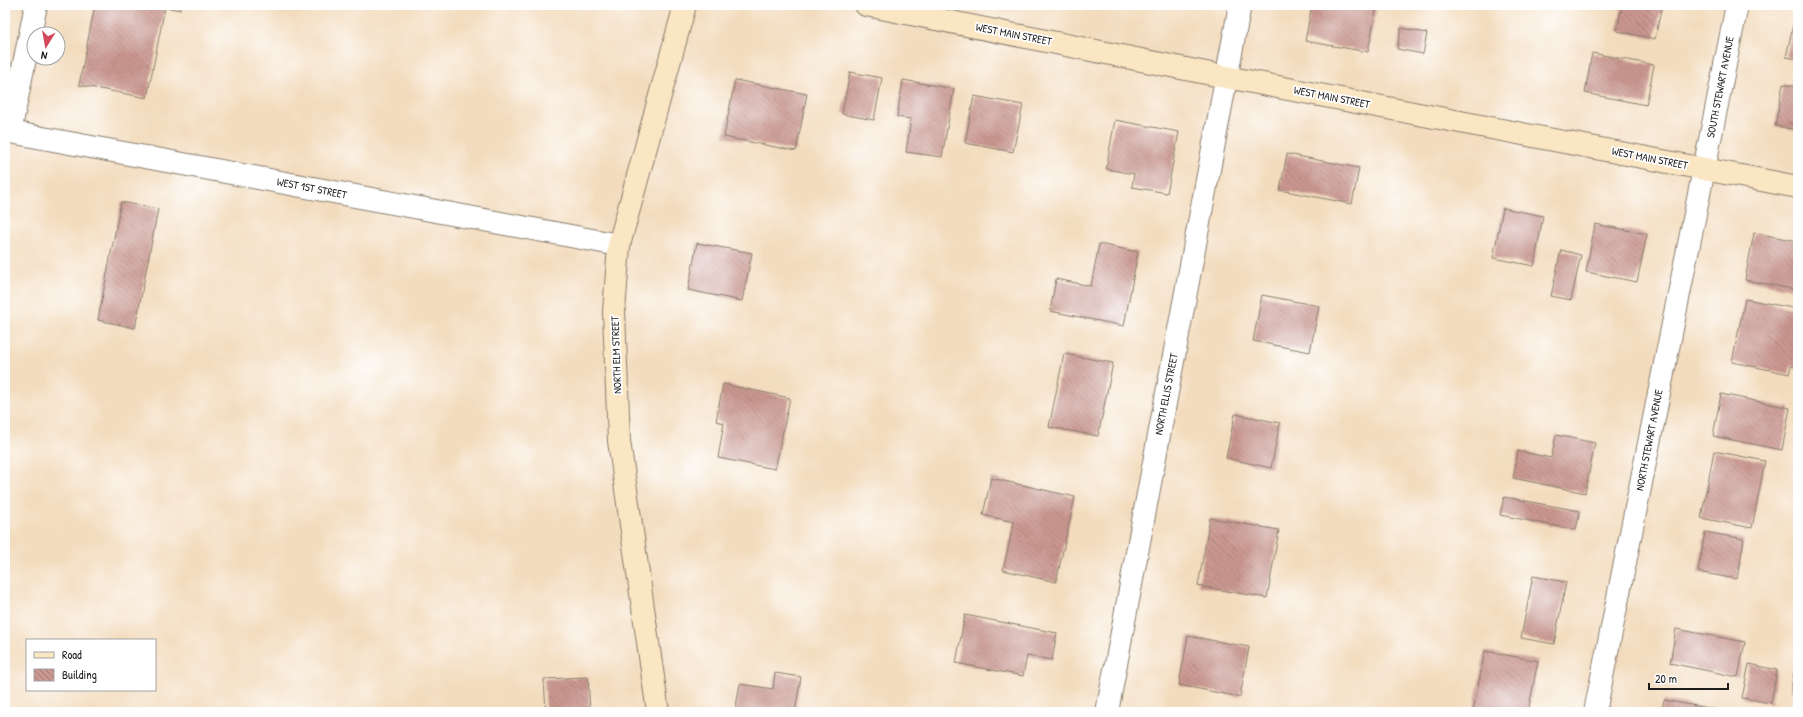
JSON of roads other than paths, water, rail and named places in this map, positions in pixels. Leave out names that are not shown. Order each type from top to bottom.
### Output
[{"type":"main road","name":"NORTH ELM STREET","points":[[658,712],[619,441],[614,312],[619,245],[685,5]]},
{"type":"main road","name":"WEST MAIN STREET","points":[[866,5],[1798,187]]},
{"type":"street","points":[[8,131],[36,5]]},
{"type":"street","name":"NORTH ELLIS STREET","points":[[1107,712],[1240,5]]},
{"type":"street","name":"SOUTH STEWART AVENUE","points":[[1704,168],[1737,5]]},
{"type":"street","name":"WEST 1ST STREET","points":[[8,131],[619,245]]},
{"type":"street","name":"NORTH STEWART AVENUE","points":[[1595,712],[1704,168]]}]
